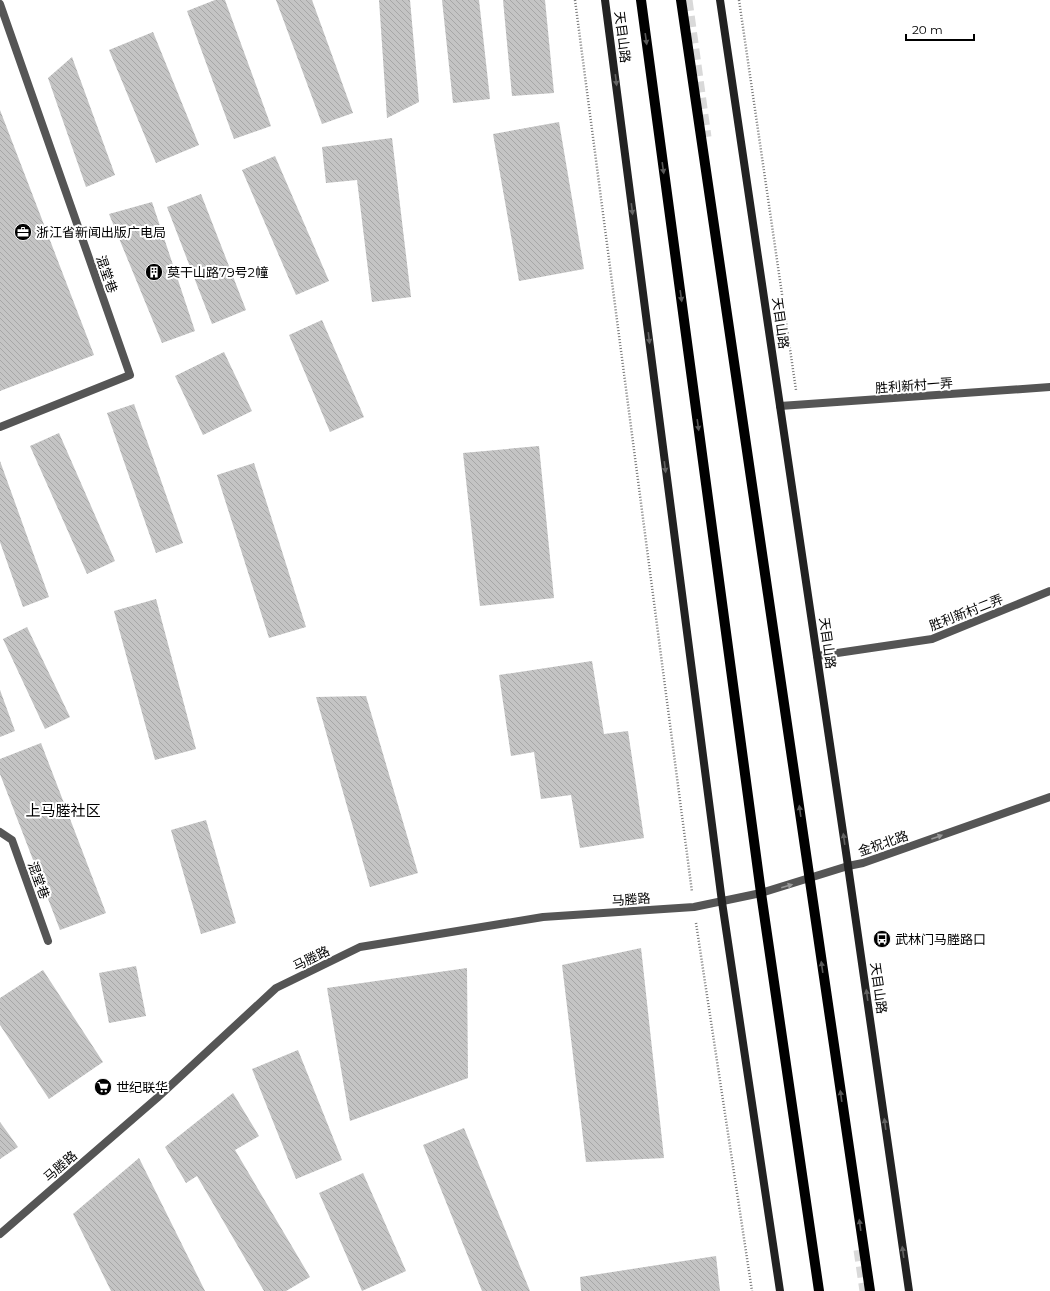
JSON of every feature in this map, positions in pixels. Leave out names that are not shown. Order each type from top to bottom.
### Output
[{"type":"main road","name":"天目山路","points":[[605,0],[722,902],[780,1291]]},
{"type":"main road","name":"天目山路","points":[[641,0],[761,893],[819,1291]]},
{"type":"main road","points":[[681,0],[870,1291]]},
{"type":"main road","name":"天目山路","points":[[720,0],[848,866],[909,1291]]},
{"type":"street","name":"混堂巷","points":[[0,4],[130,375],[0,427]]},
{"type":"street","name":"胜利新村一弄","points":[[780,406],[1050,387]]},
{"type":"street","name":"胜利新村二弄","points":[[817,656],[932,639],[1050,591]]},
{"type":"street","name":"金祝北路","points":[[722,902],[761,893],[848,866],[864,863],[1050,797]]},
{"type":"street","name":"混堂巷","points":[[0,832],[12,840],[48,941]]},
{"type":"street","name":"马塍路","points":[[0,1234],[157,1098],[276,988],[360,947],[542,917],[694,907],[722,902]]},
{"type":"path","points":[[575,0],[694,907],[752,1291]]},
{"type":"building","points":[[215,0],[225,0],[271,126],[234,139],[187,11]]},
{"type":"building","points":[[276,0],[312,0],[353,113],[322,124]]},
{"type":"building","points":[[379,0],[410,0],[419,102],[387,118]]},
{"type":"building","points":[[442,0],[479,0],[490,99],[453,103]]},
{"type":"building","points":[[503,0],[545,0],[554,93],[512,96]]},
{"type":"building","points":[[153,32],[199,145],[156,163],[109,50]]},
{"type":"building","points":[[72,57],[115,175],[86,187],[48,78]]},
{"type":"building","name":"浙江省新闻出版广电局","points":[[0,110],[94,355],[0,391]]},
{"type":"building","points":[[559,122],[584,269],[519,281],[493,134]]},
{"type":"building","points":[[392,138],[411,297],[372,302],[357,180],[326,183],[322,147]]},
{"type":"building","points":[[275,156],[329,281],[296,295],[242,170]]},
{"type":"building","points":[[201,194],[246,310],[212,324],[167,207]]},
{"type":"building","name":"莫干山路79号2幢","points":[[152,202],[195,331],[162,343],[109,214]]},
{"type":"building","points":[[322,320],[364,417],[330,432],[289,335]]},
{"type":"building","points":[[224,352],[252,411],[203,435],[175,376]]},
{"type":"building","points":[[134,404],[183,543],[156,553],[107,413]]},
{"type":"building","points":[[59,433],[115,561],[87,574],[30,446]]},
{"type":"building","points":[[539,446],[554,598],[480,606],[463,453]]},
{"type":"building","points":[[0,461],[49,597],[23,607],[0,542]]},
{"type":"building","points":[[254,463],[306,627],[269,638],[217,475]]},
{"type":"building","points":[[156,599],[196,749],[155,760],[114,611]]},
{"type":"building","points":[[27,627],[70,717],[45,729],[3,639]]},
{"type":"building","points":[[592,661],[604,734],[628,731],[644,838],[580,848],[571,795],[541,799],[534,752],[511,756],[499,675]]},
{"type":"building","points":[[0,690],[15,731],[0,737]]},
{"type":"building","points":[[366,696],[418,873],[370,887],[316,697]]},
{"type":"building","points":[[41,743],[106,913],[60,930],[0,774],[0,759]]},
{"type":"building","points":[[206,820],[236,923],[201,934],[171,830]]},
{"type":"building","points":[[641,948],[664,1158],[586,1162],[562,965]]},
{"type":"building","points":[[136,966],[146,1016],[109,1023],[99,973]]},
{"type":"building","points":[[467,968],[468,1078],[350,1121],[327,988]]},
{"type":"building","points":[[43,970],[103,1062],[49,1099],[0,1025],[0,998]]},
{"type":"building","points":[[298,1050],[342,1160],[296,1179],[252,1069]]},
{"type":"building","points":[[233,1093],[259,1136],[235,1150],[310,1277],[286,1291],[264,1291],[197,1176],[186,1183],[165,1147]]},
{"type":"building","points":[[0,1122],[18,1147],[0,1159]]},
{"type":"building","points":[[464,1128],[530,1291],[482,1291],[423,1145]]},
{"type":"building","points":[[139,1158],[205,1291],[111,1291],[73,1214]]},
{"type":"building","points":[[363,1173],[406,1271],[362,1291],[319,1193]]},
{"type":"building","points":[[716,1256],[720,1291],[581,1291],[580,1277]]},
{"type":"tunnel","points":[[687,0],[706,137]]},
{"type":"tunnel","points":[[859,1250],[865,1291]]},
{"type":"place","name":"浙江省新闻出版广电局","points":[[23,232]]},
{"type":"place","name":"莫干山路79号2幢","points":[[154,272]]},
{"type":"place","name":"武林门马塍路口","points":[[882,939]]},
{"type":"place","name":"世纪联华","points":[[103,1087]]},
{"type":"district","name":"上马塍社区","points":[[63,810]]}]
